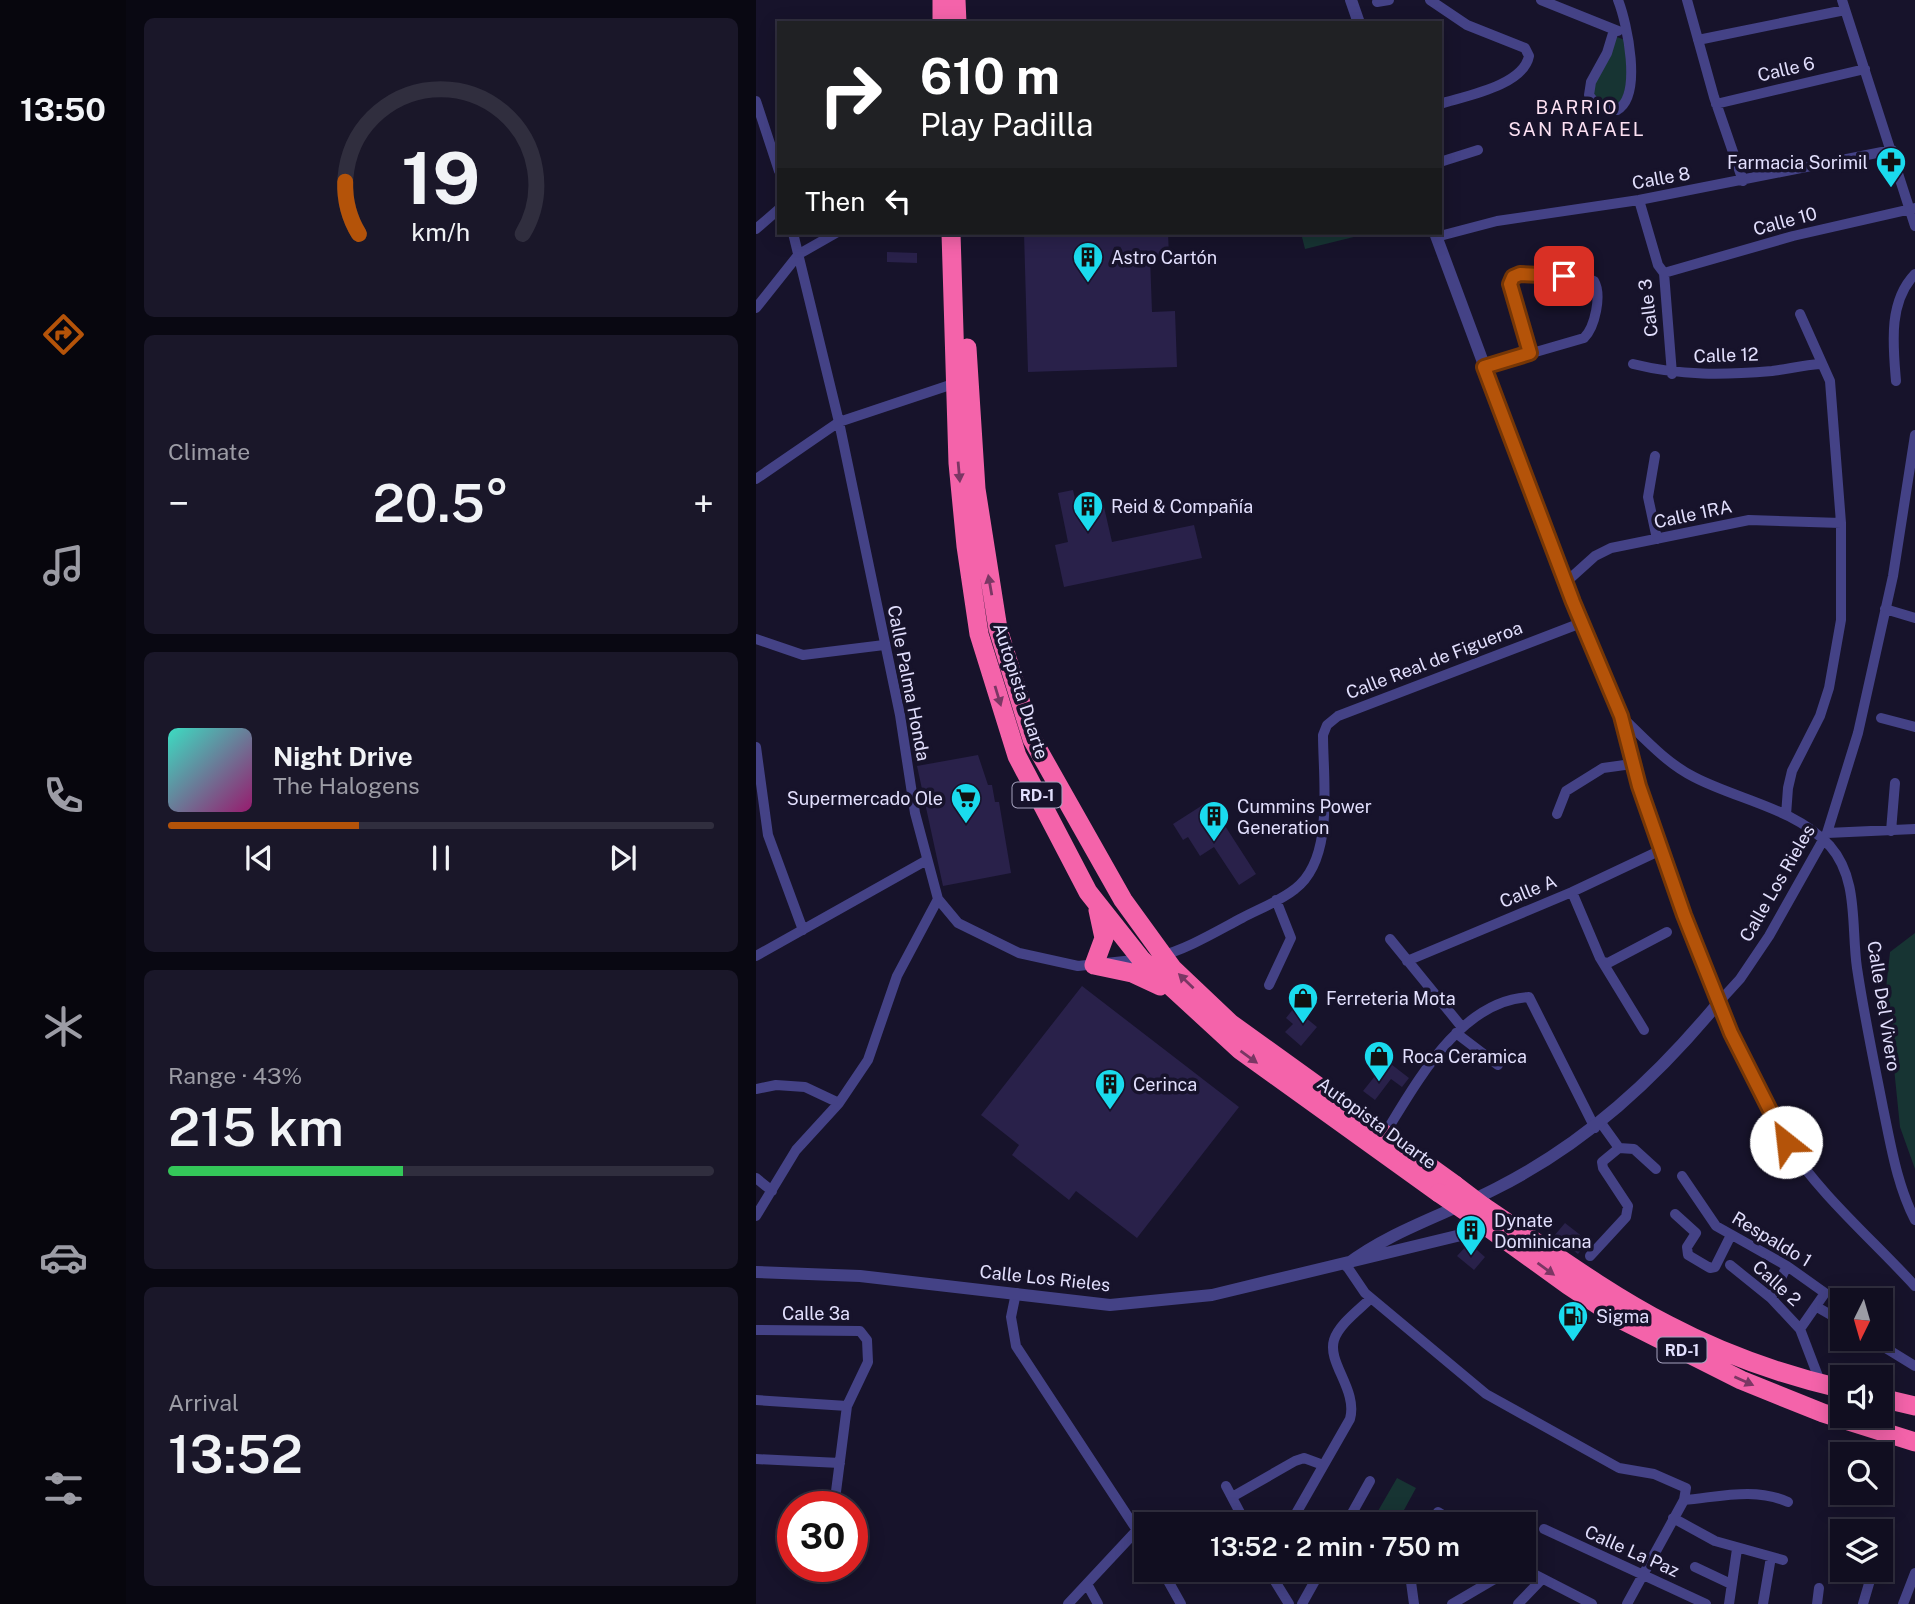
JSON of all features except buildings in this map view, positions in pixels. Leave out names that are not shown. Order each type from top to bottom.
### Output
[{"type":"highway","points":[[942,0],[942,21]]},
{"type":"highway","points":[[956,0],[957,21]]},
{"type":"highway","name":"Autopista Duarte","points":[[951,235],[965,546],[979,634],[1017,756],[1097,906],[1141,959],[1240,1050],[1447,1189]]},
{"type":"highway","name":"Autopista Duarte","points":[[962,235],[975,477],[998,629],[1032,739],[1122,900],[1173,969],[1230,1023],[1384,1135],[1447,1189]]},
{"type":"highway","points":[[1097,906],[1104,938],[1094,965],[1132,973],[1178,995]]},
{"type":"highway","name":"RD-1","points":[[1447,1189],[1481,1205],[1619,1297],[1667,1325],[1749,1361],[1830,1386]]},
{"type":"highway","name":"RD-1","points":[[1481,1205],[1490,1228],[1618,1318],[1741,1380],[1823,1413],[1915,1442]]},
{"type":"highway","points":[[1893,1401],[1915,1406]]},
{"type":"street","points":[[1351,0],[1358,21]]},
{"type":"street","points":[[1377,2],[1389,0]]},
{"type":"street","points":[[1430,0],[1467,25],[1525,48],[1529,56],[1525,65],[1503,83],[1442,103]]},
{"type":"street","points":[[1541,0],[1628,35]]},
{"type":"street","points":[[1614,30],[1607,52],[1589,89],[1592,102],[1609,110],[1622,107],[1628,98],[1630,50],[1618,0]]},
{"type":"street","points":[[1687,0],[1716,104],[1743,181]]},
{"type":"street","points":[[1698,40],[1843,5],[1912,208],[1915,226]]},
{"type":"street","name":"Calle 6","points":[[1716,104],[1865,69]]},
{"type":"street","points":[[756,101],[777,165]]},
{"type":"street","points":[[1442,161],[1478,150]]},
{"type":"street","name":"Calle 8","points":[[1442,233],[1497,221],[1743,181],[1892,150]]},
{"type":"street","name":"Calle 3","points":[[1639,200],[1658,265],[1664,273],[1672,374]]},
{"type":"street","name":"Calle 10","points":[[1664,273],[1793,236],[1912,208]]},
{"type":"street","points":[[756,229],[777,211]]},
{"type":"street","name":"Calle Palma Honda","points":[[794,235],[839,422],[900,715],[915,813],[938,899],[958,923],[1019,953],[1078,966],[1163,955]]},
{"type":"street","points":[[756,308],[799,254],[832,235]]},
{"type":"street","points":[[1435,235],[1565,583],[1621,716],[1632,764],[1661,850],[1731,1033],[1786,1142],[1826,1193],[1915,1286]]},
{"type":"street","points":[[1484,367],[1578,342],[1590,333],[1597,293],[1594,281],[1587,278],[1520,274],[1513,277],[1510,284],[1530,353]]},
{"type":"street","points":[[1896,381],[1894,321],[1898,300],[1915,274]]},
{"type":"street","points":[[1786,815],[1788,788],[1793,771],[1820,716],[1838,647],[1841,620],[1841,523],[1830,382],[1800,314]]},
{"type":"street","name":"Calle 12","points":[[1633,364],[1672,374],[1773,371],[1820,364]]},
{"type":"street","points":[[756,480],[839,422],[956,383]]},
{"type":"street","name":"Calle Los Rieles","points":[[1346,1265],[1361,1253],[1419,1222],[1481,1205],[1598,1125],[1663,1066],[1740,979],[1826,837],[1858,733],[1885,609],[1915,435]]},
{"type":"street","points":[[1654,456],[1648,497],[1657,539]]},
{"type":"street","name":"Calle 1RA","points":[[1565,583],[1595,556],[1611,548],[1749,520],[1841,523]]},
{"type":"street","points":[[1885,609],[1915,618]]},
{"type":"street","name":"Calle Real de Figueroa","points":[[1163,955],[1276,900],[1295,889],[1311,873],[1318,860],[1322,832],[1323,735],[1327,725],[1338,716],[1581,623]]},
{"type":"street","points":[[756,639],[803,655],[884,645]]},
{"type":"street","name":"Calle Del Vivero","points":[[1621,716],[1668,760],[1691,776],[1786,815],[1826,837],[1839,858],[1847,876],[1857,970],[1871,1052],[1893,1156],[1915,1220]]},
{"type":"street","points":[[1881,718],[1915,727]]},
{"type":"street","points":[[756,747],[768,835],[803,930]]},
{"type":"street","points":[[1557,814],[1566,791],[1603,768],[1632,764]]},
{"type":"street","points":[[1891,831],[1895,783]]},
{"type":"street","points":[[1826,837],[1915,829]]},
{"type":"street","points":[[756,838],[768,835]]},
{"type":"street","name":"Calle A","points":[[1407,961],[1572,892],[1661,850]]},
{"type":"street","points":[[756,956],[927,860]]},
{"type":"street","points":[[1572,892],[1604,962],[1644,1030]]},
{"type":"street","points":[[756,1216],[796,1150],[839,1103],[868,1060],[897,976],[938,899]]},
{"type":"street","points":[[1269,985],[1291,938],[1276,900]]},
{"type":"street","points":[[1604,962],[1608,963],[1667,932]]},
{"type":"street","points":[[1390,939],[1459,1030],[1498,1065]]},
{"type":"street","points":[[1384,1135],[1426,1068],[1459,1030],[1518,997],[1529,997],[1598,1125],[1619,1148]]},
{"type":"street","points":[[756,1089],[776,1085],[805,1087],[839,1103]]},
{"type":"street","points":[[1590,1255],[1628,1212],[1628,1206],[1602,1161],[1619,1148],[1634,1149],[1656,1169]]},
{"type":"street","name":"Respaldo 1","points":[[1682,1176],[1709,1219],[1731,1235],[1787,1266],[1825,1293],[1817,1307]]},
{"type":"street","points":[[756,1178],[772,1191]]},
{"type":"street","points":[[1675,1214],[1696,1233],[1687,1247],[1688,1255],[1710,1268],[1715,1267],[1731,1235]]},
{"type":"street","name":"Calle Los Rieles","points":[[756,1272],[860,1276],[1110,1305],[1212,1295],[1346,1265],[1490,1228]]},
{"type":"street","points":[[1346,1265],[1358,1285],[1371,1298],[1486,1394],[1619,1468],[1654,1474],[1686,1488],[1684,1500],[1627,1604]]},
{"type":"street","name":"Calle 2","points":[[1730,1265],[1770,1298],[1800,1329]]},
{"type":"street","points":[[1770,1298],[1787,1266]]},
{"type":"street","points":[[1016,1293],[1011,1317],[1016,1346],[1134,1524]]},
{"type":"street","points":[[1297,1512],[1353,1410],[1353,1401],[1335,1355],[1333,1341],[1340,1329],[1371,1298]]},
{"type":"street","points":[[1821,1384],[1800,1329],[1817,1307],[1830,1314]]},
{"type":"street","name":"Calle 3a","points":[[756,1330],[860,1331],[865,1335],[868,1362],[847,1406],[836,1491]]},
{"type":"street","points":[[1891,1351],[1915,1366]]},
{"type":"street","points":[[756,1400],[847,1406]]},
{"type":"street","points":[[1232,1497],[1295,1461],[1304,1458],[1323,1465]]},
{"type":"street","points":[[756,1460],[840,1464]]},
{"type":"street","points":[[1353,1512],[1370,1481]]},
{"type":"street","points":[[1226,1486],[1240,1512]]},
{"type":"street","points":[[1684,1500],[1758,1493],[1773,1495],[1788,1502]]},
{"type":"street","points":[[1673,1518],[1715,1541],[1783,1560]]},
{"type":"street","name":"Calle La Paz","points":[[1544,1529],[1706,1604]]},
{"type":"street","points":[[1068,1604],[1134,1534]]},
{"type":"street","points":[[1729,1604],[1737,1549]]},
{"type":"street","points":[[1763,1604],[1771,1557]]},
{"type":"street","points":[[1695,1567],[1731,1584]]},
{"type":"street","points":[[1903,1604],[1915,1573]]},
{"type":"street","points":[[1536,1576],[1573,1600],[1592,1604]]},
{"type":"street","points":[[1518,1604],[1542,1579]]},
{"type":"street","points":[[1168,1582],[1181,1604]]},
{"type":"street","points":[[1275,1582],[1289,1604]]},
{"type":"street","points":[[1302,1604],[1314,1582]]},
{"type":"street","points":[[1411,1582],[1414,1604]]},
{"type":"street","points":[[1452,1604],[1490,1582]]},
{"type":"street","points":[[1863,1604],[1869,1582]]},
{"type":"street","points":[[1087,1584],[1098,1604]]},
{"type":"street","points":[[1816,1604],[1819,1588]]},
{"type":"green space","points":[[1617,37],[1625,40],[1628,88],[1619,105],[1599,103],[1591,88]]},
{"type":"green space","points":[[1302,235],[1362,235],[1305,249]]},
{"type":"green space","points":[[1915,933],[1915,1169],[1900,1127],[1886,989],[1890,952]]},
{"type":"green space","points":[[1397,1478],[1416,1488],[1403,1512],[1378,1511]]},
{"type":"place","name":"Farmacia Sorimil","points":[[1891,189]]},
{"type":"place","name":"Astro Cartón","points":[[1088,284]]},
{"type":"place","name":"Reid & Compañía","points":[[1088,533]]},
{"type":"place","name":"Supermercado Ole","points":[[966,825]]},
{"type":"place","name":"Cummins Power Generation","points":[[1214,843]]},
{"type":"place","name":"Ferreteria Mota","points":[[1303,1025]]},
{"type":"place","name":"Roca Ceramica","points":[[1379,1083]]},
{"type":"place","name":"Cerinca","points":[[1110,1111]]},
{"type":"place","name":"Dynate Dominicana","points":[[1471,1257]]},
{"type":"place","name":"Sigma","points":[[1573,1343]]},
{"type":"district","name":"BARRIO SAN RAFAEL","points":[[1577,118]]},
{"type":"route","points":[[1564,276],[1520,274],[1513,277],[1510,284],[1530,353],[1484,367],[1573,602],[1621,716],[1632,764],[1684,915],[1731,1033],[1786,1142]]}]
